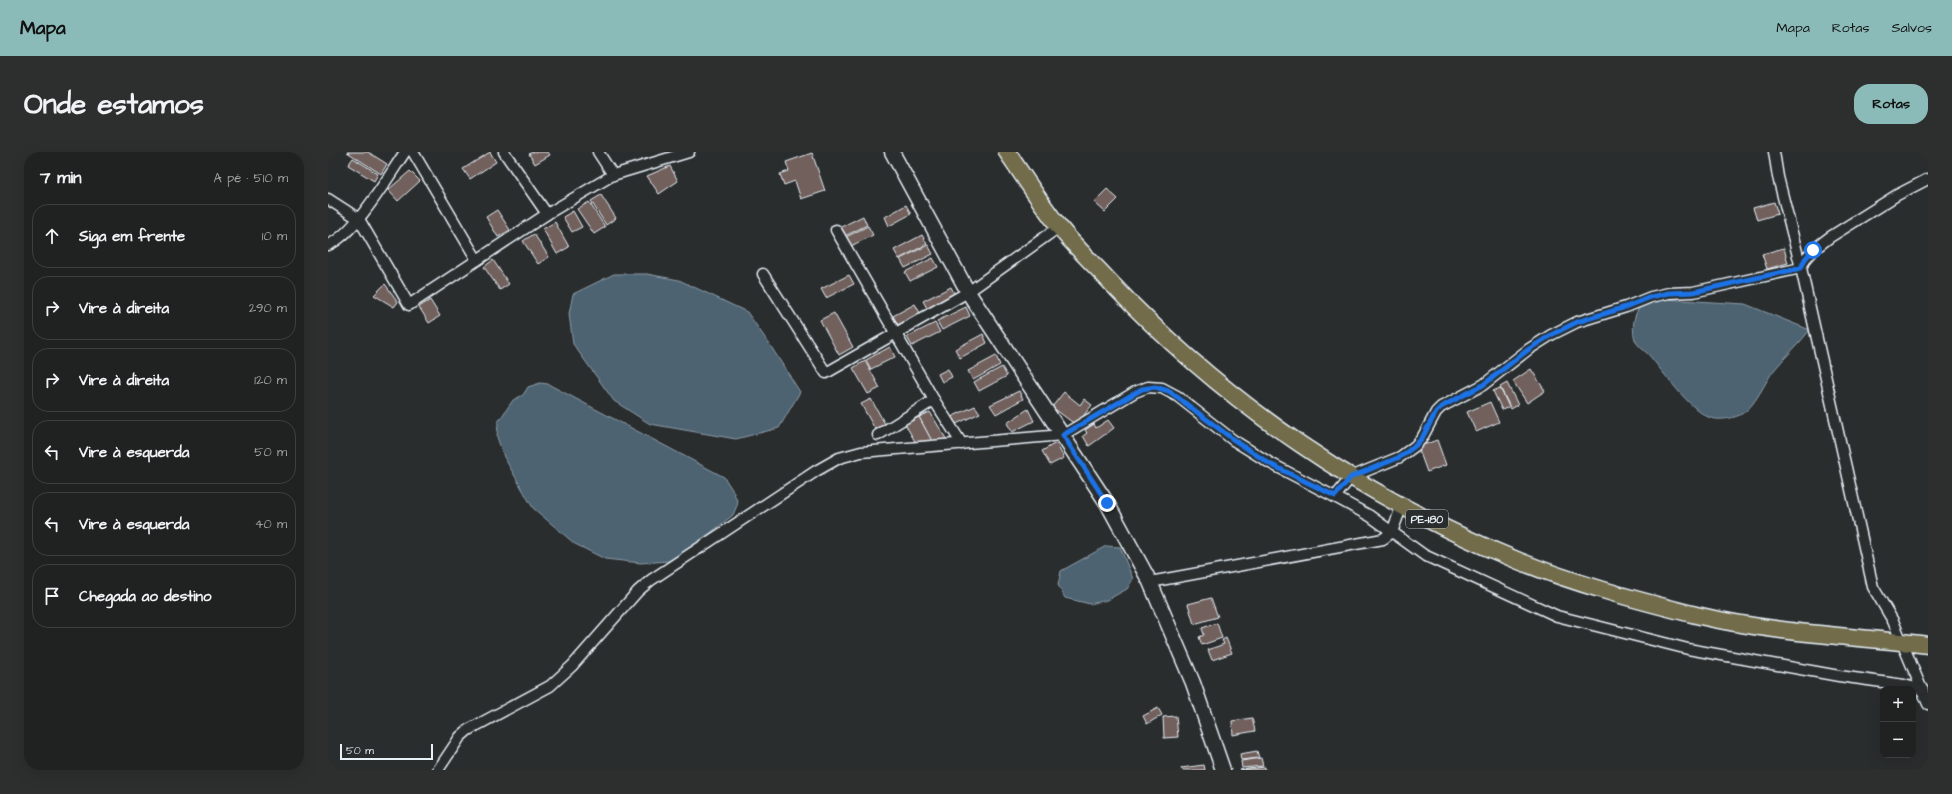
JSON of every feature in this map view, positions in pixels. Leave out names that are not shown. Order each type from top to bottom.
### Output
[{"type":"main road","name":"PE-180","points":[[1007,152],[1059,227],[1079,250],[1154,327],[1224,388],[1290,438],[1351,477],[1446,529],[1520,562],[1620,595],[1697,615],[1762,627],[1928,645]]},
{"type":"street","points":[[328,245],[335,242],[359,219],[405,152]]},
{"type":"street","points":[[413,152],[477,260]]},
{"type":"street","points":[[504,152],[547,214]]},
{"type":"street","points":[[598,152],[613,175]]},
{"type":"street","points":[[328,199],[359,219],[409,305],[547,214],[613,175],[689,152]]},
{"type":"street","points":[[892,152],[968,292],[1107,503],[1150,582],[1193,683],[1223,770]]},
{"type":"street","points":[[1774,152],[1778,176],[1801,268],[1872,587],[1893,621],[1928,704]]},
{"type":"street","points":[[1801,268],[1805,259],[1813,250],[1830,237],[1897,195],[1928,179]]},
{"type":"street","points":[[763,274],[826,373],[968,292],[1059,227]]},
{"type":"street","points":[[836,230],[934,400],[962,444]]},
{"type":"street","points":[[1335,496],[1351,477],[1400,457],[1422,438],[1430,421],[1441,407],[1483,385],[1529,349],[1551,335],[1577,322],[1626,307],[1651,297],[1669,293],[1693,292],[1801,268]]},
{"type":"street","points":[[438,770],[460,737],[468,730],[550,686],[572,666],[638,591],[816,471],[839,458],[861,452],[1063,435],[1135,392],[1148,387],[1162,388],[1177,396],[1234,440],[1270,464],[1335,496],[1370,516],[1424,555],[1557,616],[1694,651],[1839,676],[1904,685],[1923,690]]},
{"type":"street","points":[[878,434],[934,400]]},
{"type":"street","points":[[1150,582],[1382,539],[1392,532],[1402,505]]},
{"type":"water","points":[[614,274],[647,274],[679,280],[747,312],[800,392],[779,428],[736,439],[650,424],[614,401],[573,344],[569,314],[573,294]]},
{"type":"water","points":[[1663,299],[1745,304],[1810,330],[1771,374],[1751,406],[1746,411],[1732,418],[1712,418],[1701,412],[1685,398],[1649,355],[1640,347],[1634,338],[1634,322],[1639,308],[1652,300]]},
{"type":"water","points":[[540,383],[548,384],[724,477],[733,491],[738,503],[733,515],[704,538],[669,561],[641,563],[605,559],[575,544],[533,508],[504,457],[497,437],[498,422],[513,400],[523,395],[528,387]]},
{"type":"water","points":[[1106,546],[1120,547],[1133,579],[1127,589],[1107,600],[1090,604],[1065,598],[1058,585],[1061,571]]},
{"type":"building","points":[[347,152],[368,152],[387,164],[381,174]]},
{"type":"building","points":[[490,152],[496,162],[470,179],[463,169]]},
{"type":"building","points":[[532,152],[548,152],[550,155],[535,164],[529,154]]},
{"type":"building","points":[[812,153],[825,191],[801,199],[795,181],[784,185],[780,174],[789,171],[786,162]]},
{"type":"building","points":[[353,158],[378,174],[374,181],[348,165]]},
{"type":"building","points":[[670,166],[678,181],[659,194],[647,176]]},
{"type":"building","points":[[410,171],[420,181],[398,201],[388,190]]},
{"type":"building","points":[[1107,189],[1118,199],[1105,212],[1094,202]]},
{"type":"building","points":[[601,195],[616,218],[606,225],[591,201]]},
{"type":"building","points":[[589,202],[605,227],[594,234],[577,209]]},
{"type":"building","points":[[1774,202],[1778,214],[1757,220],[1753,208]]},
{"type":"building","points":[[906,205],[911,214],[889,226],[885,217]]},
{"type":"building","points":[[497,210],[510,230],[498,237],[486,217]]},
{"type":"building","points":[[573,211],[582,227],[572,232],[563,217]]},
{"type":"building","points":[[863,216],[867,225],[845,236],[841,227]]},
{"type":"building","points":[[555,222],[569,247],[557,254],[543,229]]},
{"type":"building","points":[[868,226],[873,235],[851,246],[846,237]]},
{"type":"building","points":[[534,234],[549,257],[538,264],[523,241]]},
{"type":"building","points":[[922,235],[927,244],[899,259],[894,250]]},
{"type":"building","points":[[928,245],[933,254],[905,268],[900,259]]},
{"type":"building","points":[[1784,248],[1788,263],[1767,269],[1762,254]]},
{"type":"building","points":[[933,258],[938,267],[910,281],[905,272]]},
{"type":"building","points":[[493,260],[509,284],[500,290],[484,267]]},
{"type":"building","points":[[849,275],[854,284],[826,298],[821,289]]},
{"type":"building","points":[[385,284],[398,302],[394,307],[374,295]]},
{"type":"building","points":[[951,287],[955,295],[928,310],[923,301]]},
{"type":"building","points":[[430,300],[440,316],[429,323],[419,307]]},
{"type":"building","points":[[915,304],[920,313],[898,325],[893,316]]},
{"type":"building","points":[[966,307],[970,316],[942,330],[937,321]]},
{"type":"building","points":[[834,313],[853,347],[839,355],[820,320]]},
{"type":"building","points":[[935,323],[940,332],[912,346],[907,337]]},
{"type":"building","points":[[983,334],[987,343],[960,358],[955,349]]},
{"type":"building","points":[[890,347],[895,357],[871,369],[866,360]]},
{"type":"building","points":[[996,356],[1000,365],[973,380],[968,371]]},
{"type":"building","points":[[865,361],[880,388],[868,394],[853,368]]},
{"type":"building","points":[[1002,367],[1007,376],[979,391],[974,382]]},
{"type":"building","points":[[948,369],[952,377],[942,382],[938,374]]},
{"type":"building","points":[[1531,369],[1545,391],[1527,403],[1513,381]]},
{"type":"building","points":[[1507,383],[1518,405],[1511,409],[1500,387]]},
{"type":"building","points":[[1500,388],[1509,407],[1502,410],[1493,391]]},
{"type":"building","points":[[1019,391],[1023,399],[996,414],[990,405]]},
{"type":"building","points":[[1064,392],[1080,405],[1084,399],[1092,405],[1076,425],[1052,407]]},
{"type":"building","points":[[871,399],[885,424],[875,429],[861,404]]},
{"type":"building","points":[[1490,402],[1499,422],[1476,432],[1467,412]]},
{"type":"building","points":[[975,406],[980,413],[956,424],[951,417]]},
{"type":"building","points":[[1028,409],[1034,421],[1012,432],[1007,423]]},
{"type":"building","points":[[930,412],[948,442],[933,443],[919,417]]},
{"type":"building","points":[[919,417],[933,443],[917,445],[905,424]]},
{"type":"building","points":[[1108,420],[1114,428],[1089,446],[1083,436],[1087,433],[1085,430],[1094,424],[1096,428]]},
{"type":"building","points":[[1437,440],[1446,465],[1427,472],[1418,447]]},
{"type":"building","points":[[1056,443],[1064,458],[1050,465],[1042,451]]},
{"type":"building","points":[[1211,598],[1218,617],[1194,624],[1188,604]]},
{"type":"building","points":[[1217,623],[1222,638],[1202,645],[1199,637],[1204,635],[1202,628]]},
{"type":"building","points":[[1226,638],[1232,653],[1212,660],[1208,650],[1224,644],[1222,640]]},
{"type":"building","points":[[1158,708],[1162,715],[1147,724],[1143,716]]},
{"type":"building","points":[[1176,716],[1178,737],[1164,738],[1163,717]]},
{"type":"building","points":[[1252,718],[1255,731],[1233,735],[1232,721]]},
{"type":"building","points":[[1257,751],[1259,758],[1241,760],[1240,754]]},
{"type":"building","points":[[1261,758],[1263,766],[1242,768],[1241,761]]},
{"type":"building","points":[[1204,765],[1205,770],[1182,770],[1181,768]]},
{"type":"building","points":[[1265,767],[1265,770],[1240,770]]},
{"type":"route","points":[[1107,503],[1063,435],[1135,392],[1148,387],[1162,388],[1169,391],[1234,440],[1270,464],[1335,496],[1351,477],[1400,457],[1415,446],[1422,438],[1436,412],[1441,407],[1483,385],[1513,364],[1529,349],[1551,335],[1577,322],[1597,317],[1651,297],[1669,293],[1693,292],[1801,268],[1805,259],[1813,250]]}]
